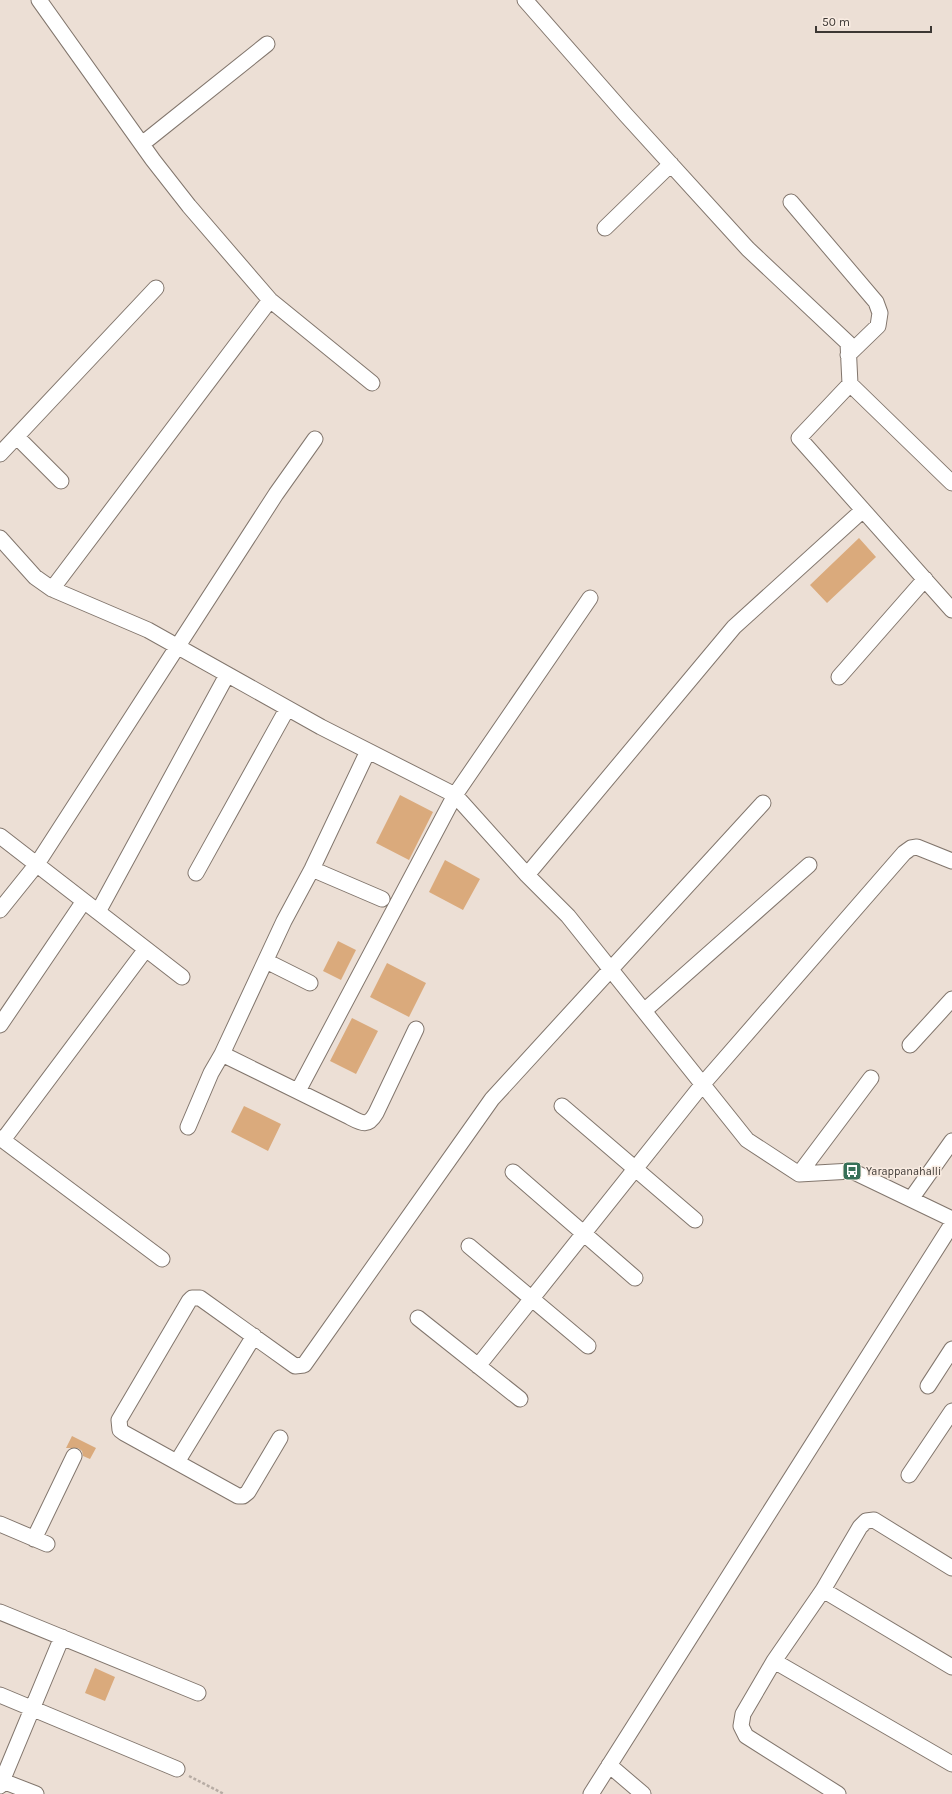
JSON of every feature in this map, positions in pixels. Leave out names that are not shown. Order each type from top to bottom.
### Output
[{"type":"street","points":[[39,0],[142,144],[189,206],[270,300],[372,383]]},
{"type":"street","points":[[525,0],[748,249],[848,343],[850,384],[952,483]]},
{"type":"street","points":[[142,144],[267,44]]},
{"type":"street","points":[[605,228],[671,164]]},
{"type":"street","points":[[791,202],[876,302],[880,313],[878,326],[848,355]]},
{"type":"street","points":[[0,454],[156,288]]},
{"type":"street","points":[[52,589],[270,300]]},
{"type":"street","points":[[850,384],[799,438],[952,610]]},
{"type":"street","points":[[17,437],[61,481]]},
{"type":"street","points":[[0,910],[37,864],[276,494],[315,439]]},
{"type":"street","points":[[527,875],[734,627],[863,510]]},
{"type":"street","points":[[0,538],[35,577],[52,589],[148,630],[287,708],[455,795],[527,875],[568,916],[747,1140],[799,1174],[852,1171],[952,1219]]},
{"type":"street","points":[[839,678],[925,579]]},
{"type":"street","points":[[298,1091],[455,795],[590,598]]},
{"type":"street","points":[[98,912],[227,675]]},
{"type":"street","points":[[196,873],[287,708]]},
{"type":"street","points":[[188,1127],[208,1080],[222,1054],[284,921],[312,869],[368,751]]},
{"type":"street","points":[[280,1438],[248,1492],[243,1496],[238,1496],[124,1433],[120,1430],[119,1420],[184,1308],[192,1298],[200,1298],[295,1366],[304,1365],[492,1099],[610,968],[763,803]]},
{"type":"street","points":[[0,836],[182,977]]},
{"type":"street","points":[[478,1366],[702,1085],[904,853],[911,848],[917,847],[952,861]]},
{"type":"street","points":[[644,1011],[809,865]]},
{"type":"street","points":[[312,869],[382,899]]},
{"type":"street","points":[[0,1025],[84,901]]},
{"type":"street","points":[[146,949],[2,1139],[162,1259]]},
{"type":"street","points":[[266,961],[310,983]]},
{"type":"street","points":[[910,1045],[952,999]]},
{"type":"street","points":[[222,1054],[346,1115],[363,1123],[367,1123],[372,1120],[376,1113],[416,1029]]},
{"type":"street","points":[[799,1174],[871,1078]]},
{"type":"street","points":[[562,1106],[695,1220]]},
{"type":"street","points":[[911,1199],[952,1141]]},
{"type":"street","points":[[513,1172],[635,1278]]},
{"type":"street","points":[[591,1794],[952,1224]]},
{"type":"street","points":[[469,1246],[588,1346]]},
{"type":"street","points":[[418,1318],[520,1399]]},
{"type":"street","points":[[177,1462],[254,1336]]},
{"type":"street","points":[[928,1386],[952,1349]]},
{"type":"street","points":[[909,1475],[952,1411]]},
{"type":"street","points":[[0,1524],[41,1541],[74,1456]]},
{"type":"street","points":[[838,1794],[746,1736],[741,1726],[743,1714],[774,1661],[823,1590],[860,1527],[866,1522],[874,1520],[952,1568]]},
{"type":"street","points":[[823,1590],[952,1668]]},
{"type":"street","points":[[0,1612],[198,1693]]},
{"type":"street","points":[[36,1794],[1,1782],[34,1708],[62,1637]]},
{"type":"street","points":[[774,1661],[952,1764]]},
{"type":"street","points":[[0,1695],[177,1769]]},
{"type":"street","points":[[609,1765],[643,1794]]},
{"type":"path","points":[[177,1769],[224,1794]]},
{"type":"building","points":[[859,538],[876,557],[827,603],[810,585]]},
{"type":"building","points":[[400,795],[433,812],[409,860],[376,843]]},
{"type":"building","points":[[445,860],[480,879],[463,910],[429,892]]},
{"type":"building","points":[[338,941],[356,950],[341,980],[323,971]]},
{"type":"building","points":[[387,963],[426,983],[409,1017],[370,997]]},
{"type":"building","points":[[352,1018],[378,1031],[356,1074],[330,1061]]},
{"type":"building","points":[[244,1106],[281,1124],[268,1151],[231,1132]]},
{"type":"building","points":[[72,1436],[96,1448],[90,1459],[83,1456],[82,1451],[78,1448],[66,1448]]},
{"type":"building","points":[[95,1668],[115,1677],[105,1701],[85,1693]]},
{"type":"place","name":"Yarappanahalli","points":[[852,1171]]}]
